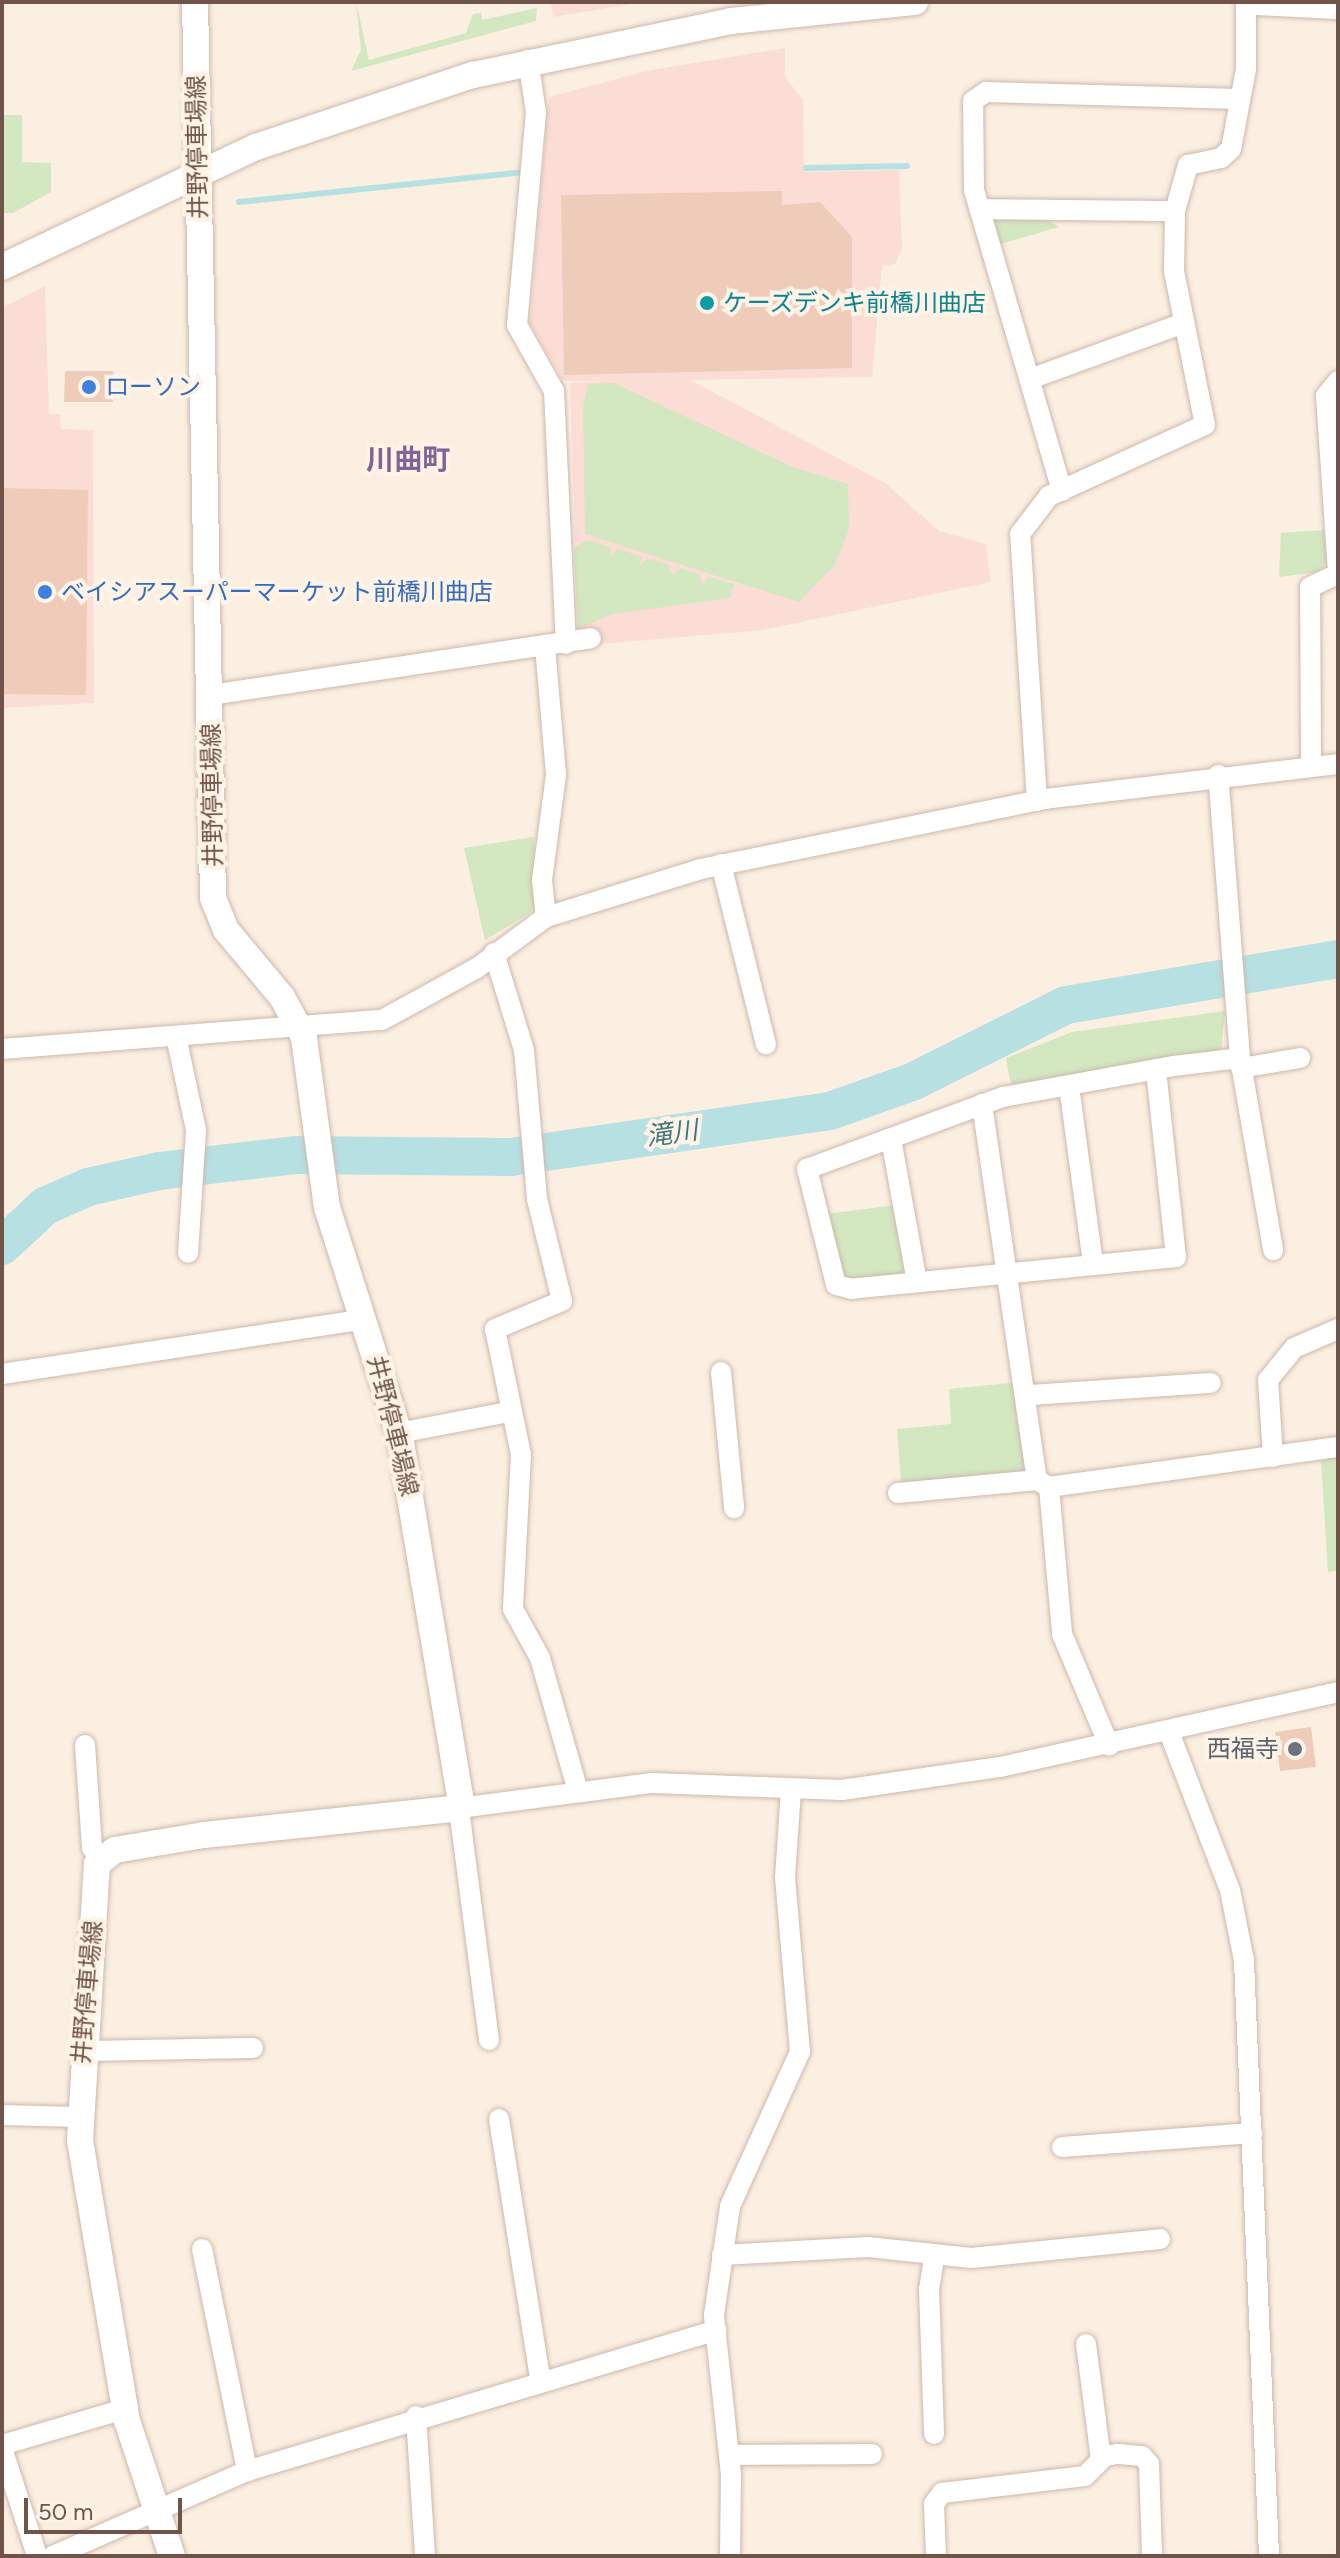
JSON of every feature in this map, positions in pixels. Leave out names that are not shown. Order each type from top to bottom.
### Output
[{"type":"main road","name":"井野停車場線","points":[[195,2],[215,908],[301,1026],[322,1184],[399,1433],[459,1808]]},
{"type":"main road","points":[[2,267],[197,173],[355,110],[528,60],[731,21],[915,2]]},
{"type":"main road","points":[[1255,2],[1338,6]]},
{"type":"main road","points":[[100,1858],[115,1850],[296,1822],[459,1808]]},
{"type":"main road","name":"井野停車場線","points":[[100,1858],[78,2117],[124,2409],[172,2556]]},
{"type":"street","points":[[1037,801],[1017,561],[1020,534],[1033,510],[1062,491],[1201,431],[1205,425],[1174,271],[1175,211],[1188,165],[1229,153],[1246,69],[1246,2]]},
{"type":"street","points":[[528,60],[536,112],[517,325],[554,391],[566,644]]},
{"type":"street","points":[[1062,491],[979,209],[971,124],[973,101],[980,93],[1238,99]]},
{"type":"street","points":[[979,209],[1175,211]]},
{"type":"street","points":[[1030,379],[1184,323]]},
{"type":"street","points":[[1311,766],[1310,587],[1338,573],[1326,396],[1338,381]]},
{"type":"street","points":[[211,695],[591,638]]},
{"type":"street","points":[[545,646],[556,775],[542,880],[546,917]]},
{"type":"street","points":[[2,1049],[391,1018],[546,917],[721,864],[1037,801],[1218,775],[1338,764]]},
{"type":"street","points":[[1218,775],[1241,1063],[1273,1250]]},
{"type":"street","points":[[721,864],[766,1044]]},
{"type":"street","points":[[494,953],[524,1050],[536,1180],[562,1301],[495,1329],[508,1412],[521,1455],[513,1609],[540,1658],[578,1791]]},
{"type":"street","points":[[176,1036],[195,1135],[188,1253]]},
{"type":"street","points":[[1156,1070],[1176,1257],[852,1289],[836,1285],[807,1169],[982,1104],[1156,1070],[1300,1058]]},
{"type":"street","points":[[1069,1086],[1093,1264]]},
{"type":"street","points":[[982,1104],[1043,1484],[1062,1634],[1109,1745]]},
{"type":"street","points":[[891,1139],[917,1282]]},
{"type":"street","points":[[2,1374],[364,1319]]},
{"type":"street","points":[[1273,1457],[1268,1380],[1294,1348],[1338,1329]]},
{"type":"street","points":[[721,1372],[734,1508]]},
{"type":"street","points":[[1029,1395],[1211,1383]]},
{"type":"street","points":[[399,1433],[508,1412]]},
{"type":"street","points":[[898,1493],[1043,1484],[1338,1447]]},
{"type":"street","points":[[489,2040],[459,1808],[578,1791],[684,1782],[791,1791],[842,1790],[1109,1745],[1338,1692]]},
{"type":"street","points":[[1169,1732],[1230,1890],[1244,1961],[1269,2556]]},
{"type":"street","points":[[85,1745],[92,1848],[100,1858]]},
{"type":"street","points":[[730,2556],[729,2455],[716,2330],[722,2255],[730,2206],[800,2052],[785,1878],[791,1791]]},
{"type":"street","points":[[82,2051],[253,2048]]},
{"type":"street","points":[[2,2115],[78,2117]]},
{"type":"street","points":[[499,2119],[540,2378]]},
{"type":"street","points":[[1062,2147],[1252,2133]]},
{"type":"street","points":[[722,2255],[868,2247],[934,2258],[1160,2239]]},
{"type":"street","points":[[202,2249],[247,2471]]},
{"type":"street","points":[[934,2258],[929,2289],[934,2434]]},
{"type":"street","points":[[53,2556],[158,2506],[247,2471],[540,2378],[716,2330]]},
{"type":"street","points":[[1086,2344],[1101,2459]]},
{"type":"street","points":[[37,2556],[2,2446],[124,2409]]},
{"type":"street","points":[[416,2416],[425,2556]]},
{"type":"street","points":[[729,2455],[872,2454]]},
{"type":"street","points":[[936,2556],[933,2513],[942,2493],[1085,2476],[1101,2459],[1136,2455],[1149,2464],[1152,2556]]},
{"type":"shaded area","points":[[551,2],[643,2],[553,17]]},
{"type":"shaded area","points":[[785,48],[785,77],[803,100],[804,172],[899,170],[902,249],[895,264],[882,266],[872,377],[690,380],[885,483],[939,531],[986,544],[991,582],[763,630],[578,646],[570,383],[606,381],[563,381],[530,323],[549,97],[646,71]]},
{"type":"shaded area","points":[[45,286],[49,414],[60,414],[61,429],[93,430],[94,703],[2,708],[2,308]]},
{"type":"green space","points":[[356,2],[369,60],[466,33],[473,14],[481,13],[482,20],[537,8],[536,21],[351,71],[361,50]]},
{"type":"green space","points":[[2,115],[22,115],[22,162],[51,163],[51,192],[13,213],[2,213]]},
{"type":"green space","points":[[995,215],[1043,217],[1059,227],[994,246],[989,223]]},
{"type":"green space","points":[[614,383],[793,467],[848,484],[849,529],[834,566],[799,602],[585,534],[583,406],[588,384]]},
{"type":"green space","points":[[1324,530],[1327,562],[1318,572],[1279,577],[1281,533]]},
{"type":"green space","points":[[586,540],[611,547],[611,557],[617,549],[641,556],[640,565],[647,559],[667,564],[673,575],[681,568],[699,574],[702,584],[709,577],[734,584],[730,598],[612,614],[578,629],[574,549]]},
{"type":"green space","points":[[534,837],[535,904],[530,913],[485,940],[464,848]]},
{"type":"green space","points":[[1225,1011],[1221,1052],[1011,1085],[1006,1058],[1072,1032]]},
{"type":"green space","points":[[896,1205],[907,1274],[850,1283],[839,1274],[826,1214]]},
{"type":"green space","points":[[1020,1382],[1030,1471],[901,1483],[897,1429],[951,1424],[949,1389]]},
{"type":"green space","points":[[1338,1457],[1338,1571],[1328,1572],[1321,1460]]},
{"type":"building","name":"ケーズデンキ前橋川曲店","points":[[782,191],[782,205],[820,202],[852,237],[852,368],[564,375],[561,195]]},
{"type":"building","name":"ローソン","points":[[65,371],[113,371],[113,402],[64,402]]},
{"type":"building","name":"ベイシアスーパーマーケット前橋川曲店","points":[[2,488],[88,490],[86,695],[2,694]]},
{"type":"building","name":"西福寺","points":[[1311,1727],[1316,1767],[1280,1771],[1275,1732]]},
{"type":"waterway","points":[[806,168],[907,166]]},
{"type":"waterway","points":[[239,202],[523,172]]},
{"type":"waterway","name":"滝川","points":[[2,1246],[45,1206],[88,1187],[159,1171],[295,1155],[511,1157],[830,1111],[912,1082],[1066,1005],[1338,959]]},
{"type":"place","name":"ケーズデンキ前橋川曲店","points":[[707,303]]},
{"type":"place","name":"ローソン","points":[[89,387]]},
{"type":"place","name":"ベイシアスーパーマーケット前橋川曲店","points":[[45,592]]},
{"type":"place","name":"西福寺","points":[[1295,1749]]},
{"type":"district","name":"川曲町","points":[[408,459]]}]
